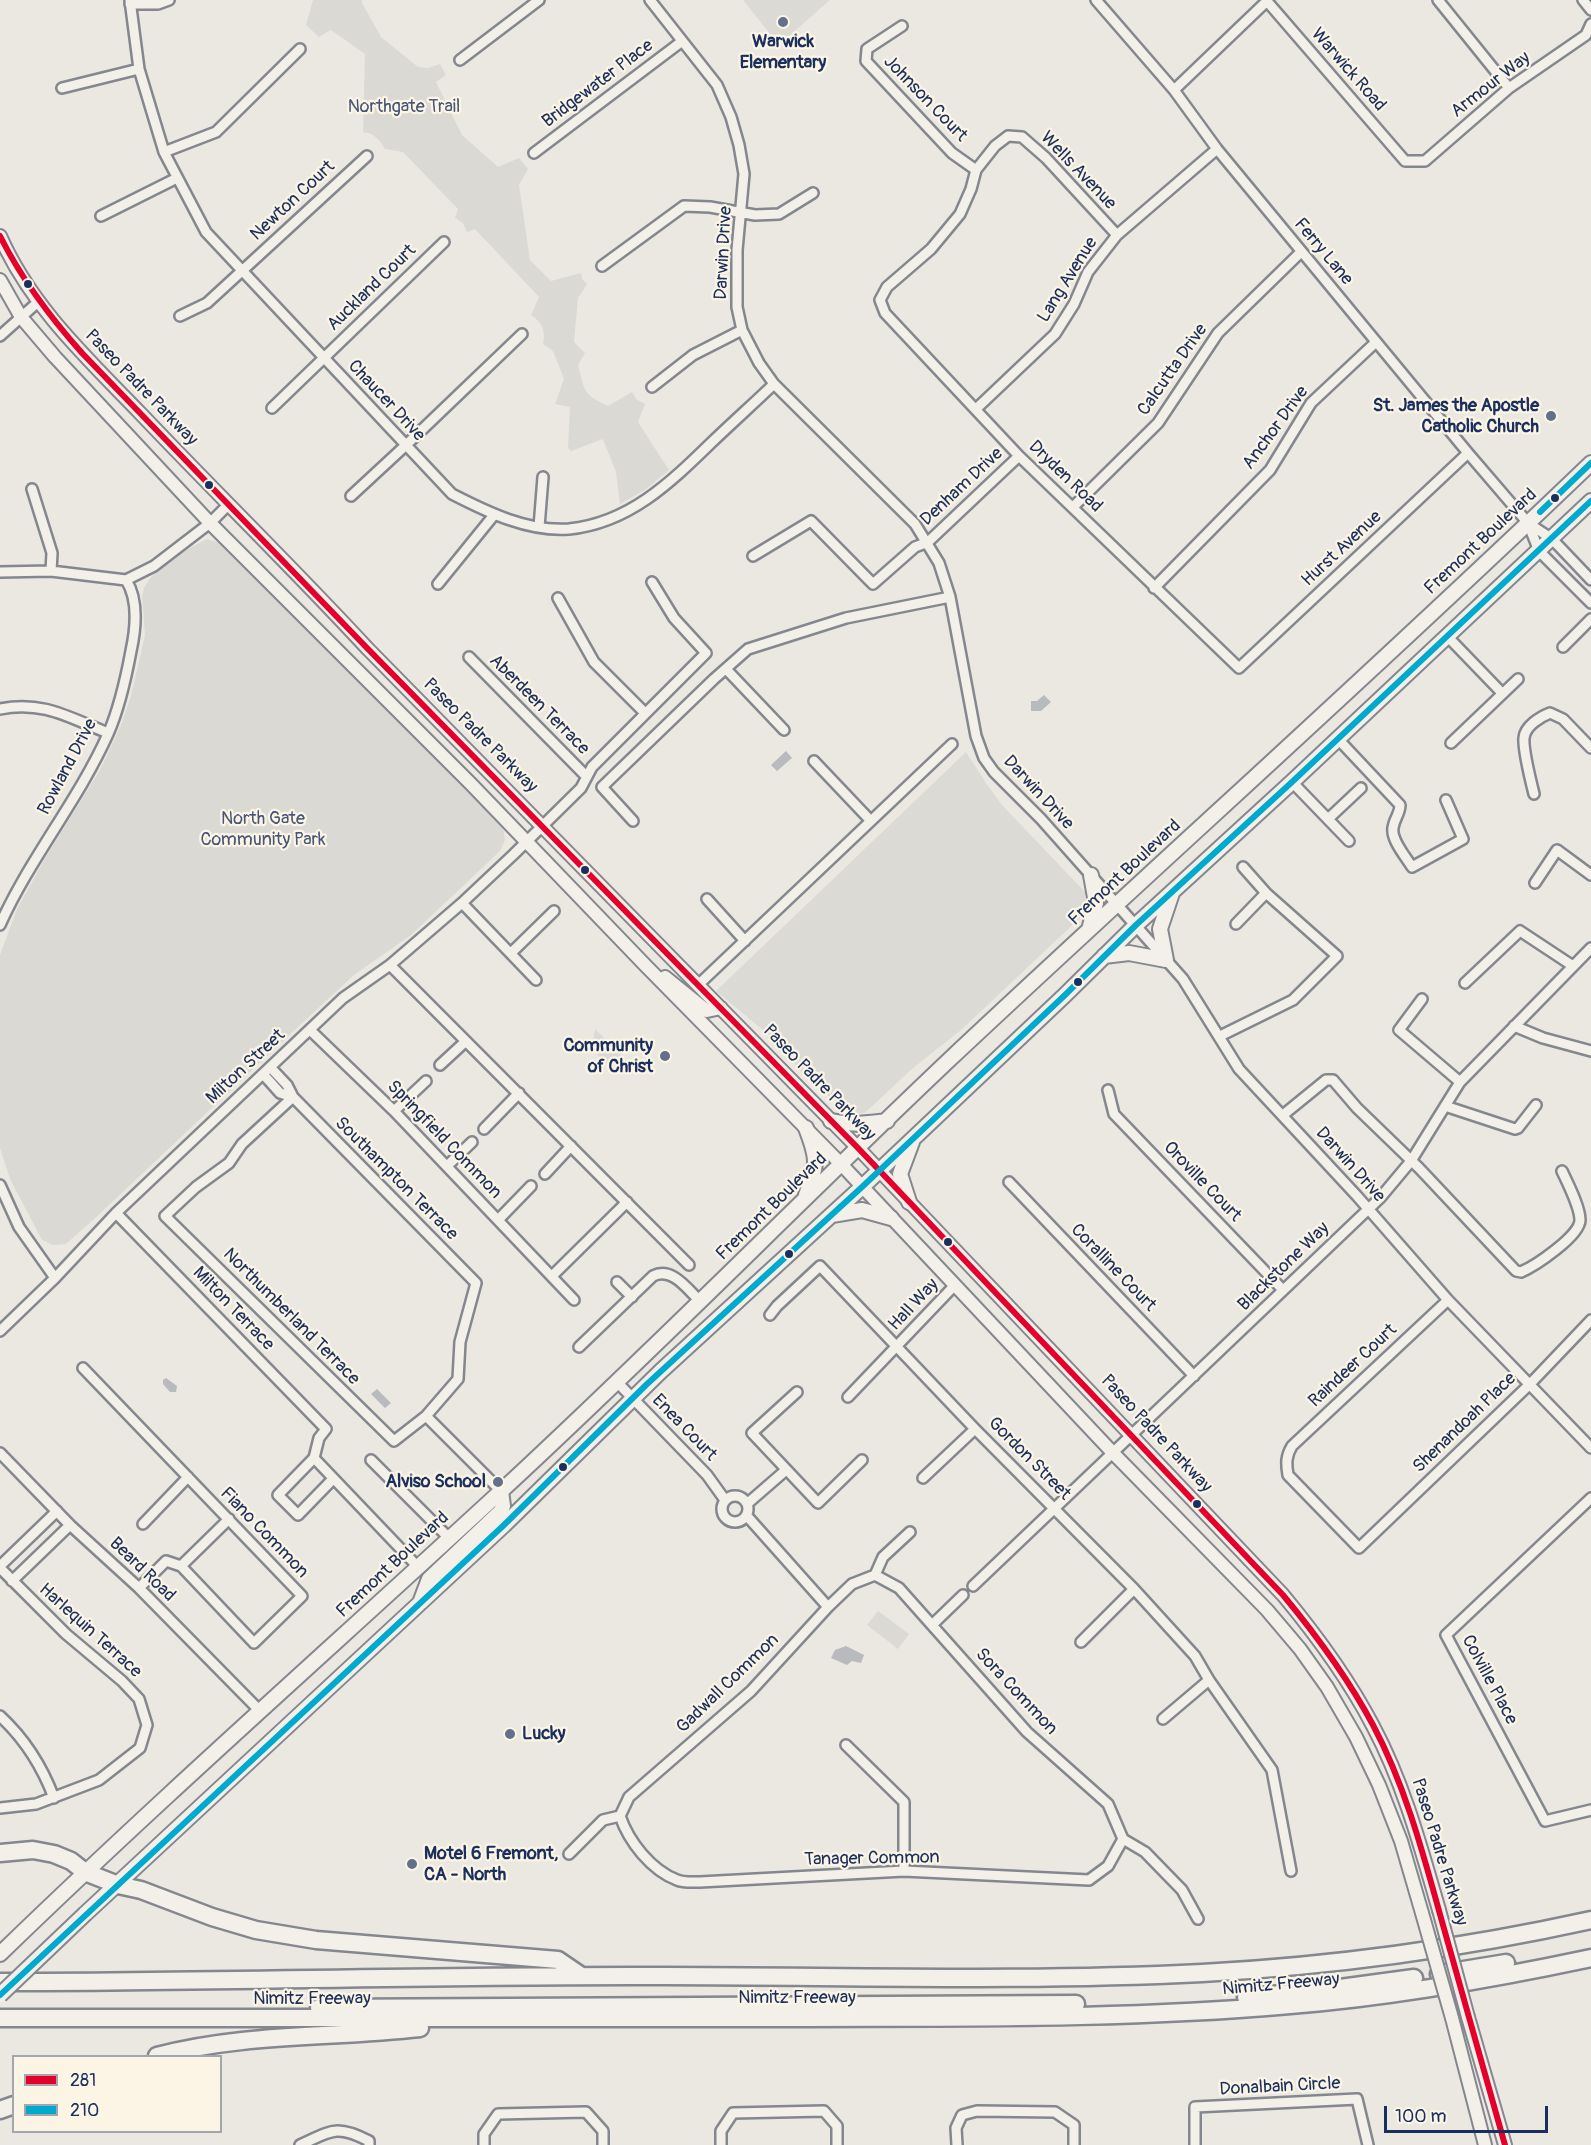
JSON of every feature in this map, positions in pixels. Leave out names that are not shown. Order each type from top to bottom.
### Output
[{"type":"highway","points":[[0,1853],[33,1850],[54,1854],[71,1861],[85,1872],[118,1885],[141,1890],[212,1917],[256,1930],[315,1940],[558,1960],[580,1975]]},
{"type":"highway","name":"Nimitz Freeway","points":[[0,1982],[580,1975],[1038,1977],[1204,1973],[1379,1956],[1464,1944],[1591,1920]]},
{"type":"highway","points":[[0,2007],[1112,2004],[1219,2000],[1318,1991],[1425,1977],[1591,1947]]},
{"type":"highway","name":"Nimitz Freeway","points":[[0,2018],[501,2019],[1037,2016],[1203,2012],[1293,2005],[1384,1994],[1473,1981],[1591,1958]]},
{"type":"highway","points":[[161,2055],[209,2044],[248,2039],[383,2032],[501,2019]]},
{"type":"main road","name":"Paseo Padre Parkway","points":[[0,236],[38,302],[70,341],[228,505],[294,569],[367,648],[858,1148],[1132,1434],[1283,1595],[1317,1636],[1345,1677],[1374,1727],[1397,1778],[1417,1833],[1504,2145]]},
{"type":"main road","name":"Paseo Padre Parkway","points":[[0,280],[21,317],[55,357],[210,523],[527,842],[841,1164],[1113,1453],[1267,1610],[1299,1649],[1327,1687],[1356,1737],[1379,1785],[1401,1841],[1452,2018],[1485,2145]]},
{"type":"main road","name":"Fremont Boulevard","points":[[0,1954],[85,1872],[501,1491],[1117,903],[1318,720],[1591,464]]},
{"type":"main road","points":[[0,1995],[504,1525],[632,1398],[862,1186],[1136,924],[1292,782],[1591,501]]},
{"type":"main road","points":[[1089,930],[1096,903],[1091,875]]},
{"type":"main road","points":[[1104,957],[1129,953],[1166,960],[1160,929],[1174,890]]},
{"type":"main road","points":[[646,966],[673,982],[705,1010],[721,1008]]},
{"type":"main road","points":[[831,1121],[862,1124],[887,1121]]},
{"type":"main road","points":[[804,1200],[817,1160],[806,1128]]},
{"type":"main road","points":[[909,1202],[900,1174],[915,1136]]},
{"type":"main road","points":[[830,1216],[862,1210],[891,1218]]},
{"type":"main road","points":[[420,1603],[429,1579],[501,1511],[503,1506],[501,1491]]},
{"type":"street","points":[[130,2],[158,4],[169,0]]},
{"type":"street","points":[[460,60],[539,0]]},
{"type":"street","name":"Darwin Drive","points":[[650,0],[717,85],[731,117],[739,145],[744,174],[737,250],[737,307],[742,330],[759,363],[774,384],[915,524],[928,542],[939,563],[950,597],[976,736],[984,758],[994,772],[1041,819],[1183,979],[1239,1069],[1448,1300],[1591,1448]]},
{"type":"street","name":"Ferry Lane","points":[[1096,0],[1174,90],[1216,150],[1468,453],[1528,523],[1552,538],[1591,580]]},
{"type":"street","points":[[1438,0],[1509,88]]},
{"type":"street","points":[[1583,0],[1591,10]]},
{"type":"street","points":[[1174,90],[1267,1]]},
{"type":"street","name":"Warwick Road","points":[[1267,1],[1405,161]]},
{"type":"street","name":"Chaucer Drive","points":[[130,2],[140,69],[164,152],[206,232],[405,447],[452,494],[494,515],[539,527],[568,529],[599,523],[638,506],[668,485],[774,384]]},
{"type":"street","name":"Armour Way","points":[[1405,161],[1425,161],[1509,88],[1586,35],[1591,24]]},
{"type":"street","name":"Johnson Court","points":[[902,26],[867,49],[866,61],[952,153],[976,170]]},
{"type":"street","name":"Bridgewater Place","points":[[534,153],[681,42]]},
{"type":"street","points":[[164,152],[216,132],[300,50]]},
{"type":"street","points":[[62,88],[140,69]]},
{"type":"street","name":"Wells Avenue","points":[[880,300],[887,287],[931,249],[960,214],[976,170],[995,146],[1008,136],[1022,137],[1046,158],[1117,235]]},
{"type":"street","name":"Lang Avenue","points":[[976,408],[1055,334],[1074,304],[1088,272],[1117,235],[1216,150]]},
{"type":"street","name":"Newton Court","points":[[180,316],[207,303],[367,156]]},
{"type":"street","points":[[101,216],[177,178]]},
{"type":"street","points":[[602,266],[684,206],[710,207],[742,214],[779,214],[813,193]]},
{"type":"street","name":"Auckland Court","points":[[272,408],[444,242]]},
{"type":"street","name":"Calcutta Drive","points":[[1073,507],[1158,423],[1218,333],[1300,252]]},
{"type":"street","name":"Dryden Road","points":[[880,300],[885,313],[1019,456],[1239,668]]},
{"type":"street","points":[[0,336],[38,302]]},
{"type":"street","points":[[652,387],[693,355],[742,330]]},
{"type":"street","points":[[351,496],[522,334]]},
{"type":"street","name":"Anchor Drive","points":[[1154,588],[1269,470],[1311,403],[1376,342]]},
{"type":"street","name":"Hurst Avenue","points":[[1239,668],[1468,453]]},
{"type":"street","name":"Denham Drive","points":[[753,556],[811,521],[873,584],[915,547],[928,542],[1019,456]]},
{"type":"street","points":[[539,527],[543,477]]},
{"type":"street","points":[[32,489],[52,553],[51,571]]},
{"type":"street","points":[[0,572],[51,571],[126,580],[154,566],[210,523],[228,505]]},
{"type":"street","points":[[438,584],[494,515]]},
{"type":"street","name":"Ferry Lane","points":[[1528,523],[1539,551],[1591,603]]},
{"type":"street","name":"Rowland Drive","points":[[0,925],[10,903],[108,733],[126,675],[135,629],[133,593],[126,580]]},
{"type":"street","name":"Milton Street","points":[[0,1331],[55,1278],[116,1213],[343,998],[390,964],[462,903],[527,842],[581,788],[592,767],[706,653],[674,618],[652,582]]},
{"type":"street","points":[[633,821],[602,787],[748,650],[846,618],[950,597]]},
{"type":"street","points":[[558,598],[594,662],[645,713]]},
{"type":"street","points":[[1563,647],[1591,619]]},
{"type":"street","points":[[1448,636],[1502,693]]},
{"type":"street","name":"Aberdeen Terrace","points":[[468,657],[586,776]]},
{"type":"street","points":[[726,669],[784,730]]},
{"type":"street","points":[[1451,743],[1518,679]]},
{"type":"street","points":[[0,709],[16,706],[41,706],[108,733]]},
{"type":"street","points":[[1534,794],[1524,738],[1528,729],[1543,716],[1550,713],[1563,719],[1591,748]]},
{"type":"street","points":[[1338,739],[1400,805],[1400,813],[1393,827],[1394,837],[1412,867],[1463,839],[1446,800]]},
{"type":"street","points":[[698,985],[952,744]]},
{"type":"street","points":[[814,761],[870,820]]},
{"type":"street","points":[[1292,782],[1349,841]]},
{"type":"street","points":[[1328,819],[1361,788]]},
{"type":"street","points":[[1535,883],[1557,850],[1591,875]]},
{"type":"street","points":[[1220,1036],[1293,1000],[1337,956],[1266,893],[1243,867]]},
{"type":"street","points":[[1236,924],[1266,893]]},
{"type":"street","points":[[706,899],[745,941]]},
{"type":"street","points":[[462,903],[536,980]]},
{"type":"street","points":[[511,953],[554,911]]},
{"type":"street","points":[[1466,983],[1520,931],[1573,966]]},
{"type":"street","name":"Blackstone Way","points":[[973,1586],[1368,1210],[1411,1161],[1460,1082],[1591,948]]},
{"type":"street","points":[[390,964],[689,1265]]},
{"type":"street","points":[[1422,999],[1399,1030],[1460,1082]]},
{"type":"street","points":[[1514,1026],[1543,1038],[1591,1051]]},
{"type":"street","name":"Springfield Common","points":[[310,1030],[394,1111],[574,1300]]},
{"type":"street","points":[[440,1065],[466,1041]]},
{"type":"street","name":"Southampton Terrace","points":[[266,1071],[280,1093],[293,1097],[476,1283],[460,1342],[458,1379],[426,1416]]},
{"type":"street","points":[[1283,1115],[1330,1079],[1516,1271],[1521,1272],[1553,1251],[1577,1231],[1581,1223],[1562,1171]]},
{"type":"street","points":[[394,1111],[426,1081]]},
{"type":"street","name":"Oroville Court","points":[[1108,1090],[1114,1114],[1283,1290]]},
{"type":"street","points":[[484,1129],[519,1094]]},
{"type":"street","name":"Northumberland Terrace","points":[[293,1097],[242,1144],[229,1163],[196,1187],[165,1216],[394,1442],[426,1416]]},
{"type":"street","points":[[1445,1106],[1515,1129],[1536,1105]]},
{"type":"street","points":[[447,1166],[472,1142]]},
{"type":"street","points":[[545,1174],[571,1146]]},
{"type":"street","name":"Coralline Court","points":[[1009,1182],[1194,1376]]},
{"type":"street","points":[[0,1185],[20,1227],[55,1278]]},
{"type":"street","points":[[498,1220],[531,1186]]},
{"type":"street","points":[[552,1276],[627,1202]]},
{"type":"street","name":"Milton Terrace","points":[[116,1213],[326,1429],[319,1438],[314,1458]]},
{"type":"street","name":"Gordon Street","points":[[770,1315],[820,1266],[975,1429],[1134,1589],[1195,1656],[1209,1680],[1272,1770],[1291,1871]]},
{"type":"street","points":[[579,1347],[653,1276],[664,1272],[677,1279],[700,1301]]},
{"type":"street","points":[[617,1282],[632,1297]]},
{"type":"street","name":"Hall Way","points":[[848,1397],[954,1286]]},
{"type":"street","name":"Raindeer Court","points":[[1359,1548],[1288,1474],[1286,1459],[1292,1446],[1448,1300]]},
{"type":"street","name":"Shenandoah Place","points":[[1359,1548],[1530,1384],[1591,1320]]},
{"type":"street","name":"Fiano Common","points":[[83,1368],[302,1596],[254,1642],[181,1566]]},
{"type":"street","name":"Enea Court","points":[[616,1381],[707,1475],[725,1500],[722,1510],[728,1520],[739,1522],[747,1516]]},
{"type":"street","points":[[797,1392],[752,1434],[786,1470],[818,1503],[862,1460]]},
{"type":"street","points":[[426,1416],[501,1491]]},
{"type":"street","points":[[923,1478],[975,1429]]},
{"type":"street","name":"Beard Road","points":[[0,1453],[70,1525],[139,1588],[261,1712]]},
{"type":"street","points":[[333,1479],[298,1515],[278,1495],[314,1458],[418,1567]]},
{"type":"street","points":[[371,1460],[449,1538]]},
{"type":"street","points":[[748,1503],[786,1470]]},
{"type":"street","points":[[143,1524],[188,1477]]},
{"type":"street","points":[[725,1500],[736,1495],[743,1497],[748,1503],[747,1516],[828,1607]]},
{"type":"street","name":"Colville Place","points":[[1591,1498],[1446,1635],[1545,1821],[1591,1810]]},
{"type":"street","points":[[0,1567],[57,1511]]},
{"type":"street","points":[[139,1588],[166,1561],[181,1566],[229,1519]]},
{"type":"street","points":[[12,1581],[70,1525]]},
{"type":"street","points":[[875,1575],[883,1557],[910,1532]]},
{"type":"street","name":"Harlequin Terrace","points":[[0,1567],[66,1634],[140,1699],[147,1725],[140,1748],[99,1780],[54,1798]]},
{"type":"street","name":"Gadwall Common","points":[[620,1816],[629,1797],[751,1691],[852,1584],[875,1575]]},
{"type":"street","name":"Sora Common","points":[[875,1575],[898,1588],[1027,1732],[1108,1804],[1123,1839]]},
{"type":"street","points":[[1081,1642],[1134,1589]]},
{"type":"street","points":[[932,1625],[963,1595]]},
{"type":"street","points":[[1163,1719],[1209,1680]]},
{"type":"street","points":[[0,1716],[27,1745],[44,1771],[54,1798],[36,1804],[0,1808]]},
{"type":"street","points":[[846,1745],[904,1802],[904,1871]]},
{"type":"street","points":[[569,1854],[603,1820],[620,1816]]},
{"type":"street","name":"Tanager Common","points":[[620,1816],[631,1840],[660,1872],[680,1881],[700,1882],[904,1871],[1089,1880],[1108,1866],[1123,1839]]},
{"type":"street","points":[[1123,1839],[1145,1852],[1182,1890],[1198,1919]]},
{"type":"street","name":"Donalbain Circle","points":[[1195,2145],[1195,2107],[1357,2099],[1368,2145]]},
{"type":"street","points":[[957,2145],[956,2128],[962,2115],[977,2110],[1055,2112],[1074,2126],[1074,2145]]},
{"type":"street","points":[[722,2145],[721,2131],[733,2113],[824,2111],[837,2126],[837,2145]]},
{"type":"street","points":[[484,2145],[484,2134],[498,2114],[586,2112],[603,2131],[603,2145]]},
{"type":"street","points":[[300,2145],[331,2130],[349,2130],[369,2141],[369,2145]]},
{"type":"shaded area","name":"Warwick Elementary","points":[[743,0],[830,0],[779,45]]},
{"type":"shaded area","points":[[1044,695],[1051,702],[1041,711],[1031,711],[1031,701],[1037,701]]},
{"type":"shaded area","points":[[786,751],[792,758],[777,771],[771,765]]},
{"type":"shaded area","points":[[966,752],[1002,805],[1085,892],[1086,908],[1082,916],[961,1030],[913,1068],[869,1109],[864,1113],[848,1112],[804,1075],[775,1040],[716,991]]},
{"type":"shaded area","points":[[166,1378],[177,1386],[176,1392],[170,1392],[163,1384]]},
{"type":"shaded area","points":[[377,1389],[391,1403],[385,1408],[371,1394]]},
{"type":"shaded area","points":[[846,1646],[864,1655],[861,1663],[852,1661],[847,1665],[831,1658],[835,1650]]},
{"type":"green space","name":"Northgate Trail","points":[[313,0],[362,0],[381,37],[418,67],[428,68],[440,64],[446,75],[436,82],[462,135],[498,167],[519,158],[528,169],[519,185],[530,260],[551,281],[581,273],[582,279],[587,284],[578,298],[574,342],[585,353],[578,365],[586,391],[593,398],[608,406],[632,392],[637,400],[645,404],[638,422],[669,470],[645,490],[620,504],[616,472],[603,439],[571,451],[568,448],[570,407],[555,404],[564,379],[553,351],[543,344],[542,327],[531,315],[539,297],[475,229],[467,232],[463,223],[455,218],[458,209],[403,152],[385,149],[376,138],[363,132],[365,54],[331,30],[319,37],[306,25]]},
{"type":"green space","name":"North Gate Community Park","points":[[207,539],[230,546],[503,828],[505,840],[500,851],[411,935],[354,975],[93,1220],[66,1244],[53,1245],[42,1240],[10,1179],[0,1148],[0,955],[17,909],[47,855],[100,770],[121,725],[131,696],[145,635],[142,596],[144,588],[151,577],[169,559]]},
{"type":"green space","points":[[595,1029],[622,1056],[612,1067],[592,1049]]},
{"type":"green space","points":[[878,1611],[909,1634],[898,1649],[867,1625]]},
{"type":"transit line","name":"281","points":[[0,236],[17,268],[37,297],[82,353],[367,648],[858,1148],[1283,1595],[1308,1626],[1343,1674],[1373,1725],[1395,1771],[1427,1869],[1505,2145]]},
{"type":"transit line","name":"210","points":[[1540,512],[1591,463]]},
{"type":"transit line","name":"210","points":[[0,1995],[504,1525],[646,1385],[862,1187],[1136,925],[1591,501]]},
{"type":"place","name":"Warwick Elementary","points":[[783,22]]},
{"type":"place","name":"St. James the Apostle Catholic Church","points":[[1551,416]]},
{"type":"place","name":"Community of Christ","points":[[665,1056]]},
{"type":"place","name":"Alviso School","points":[[498,1482]]},
{"type":"place","name":"Lucky","points":[[510,1734]]},
{"type":"place","name":"Motel 6 Fremont, CA - North","points":[[412,1864]]}]
